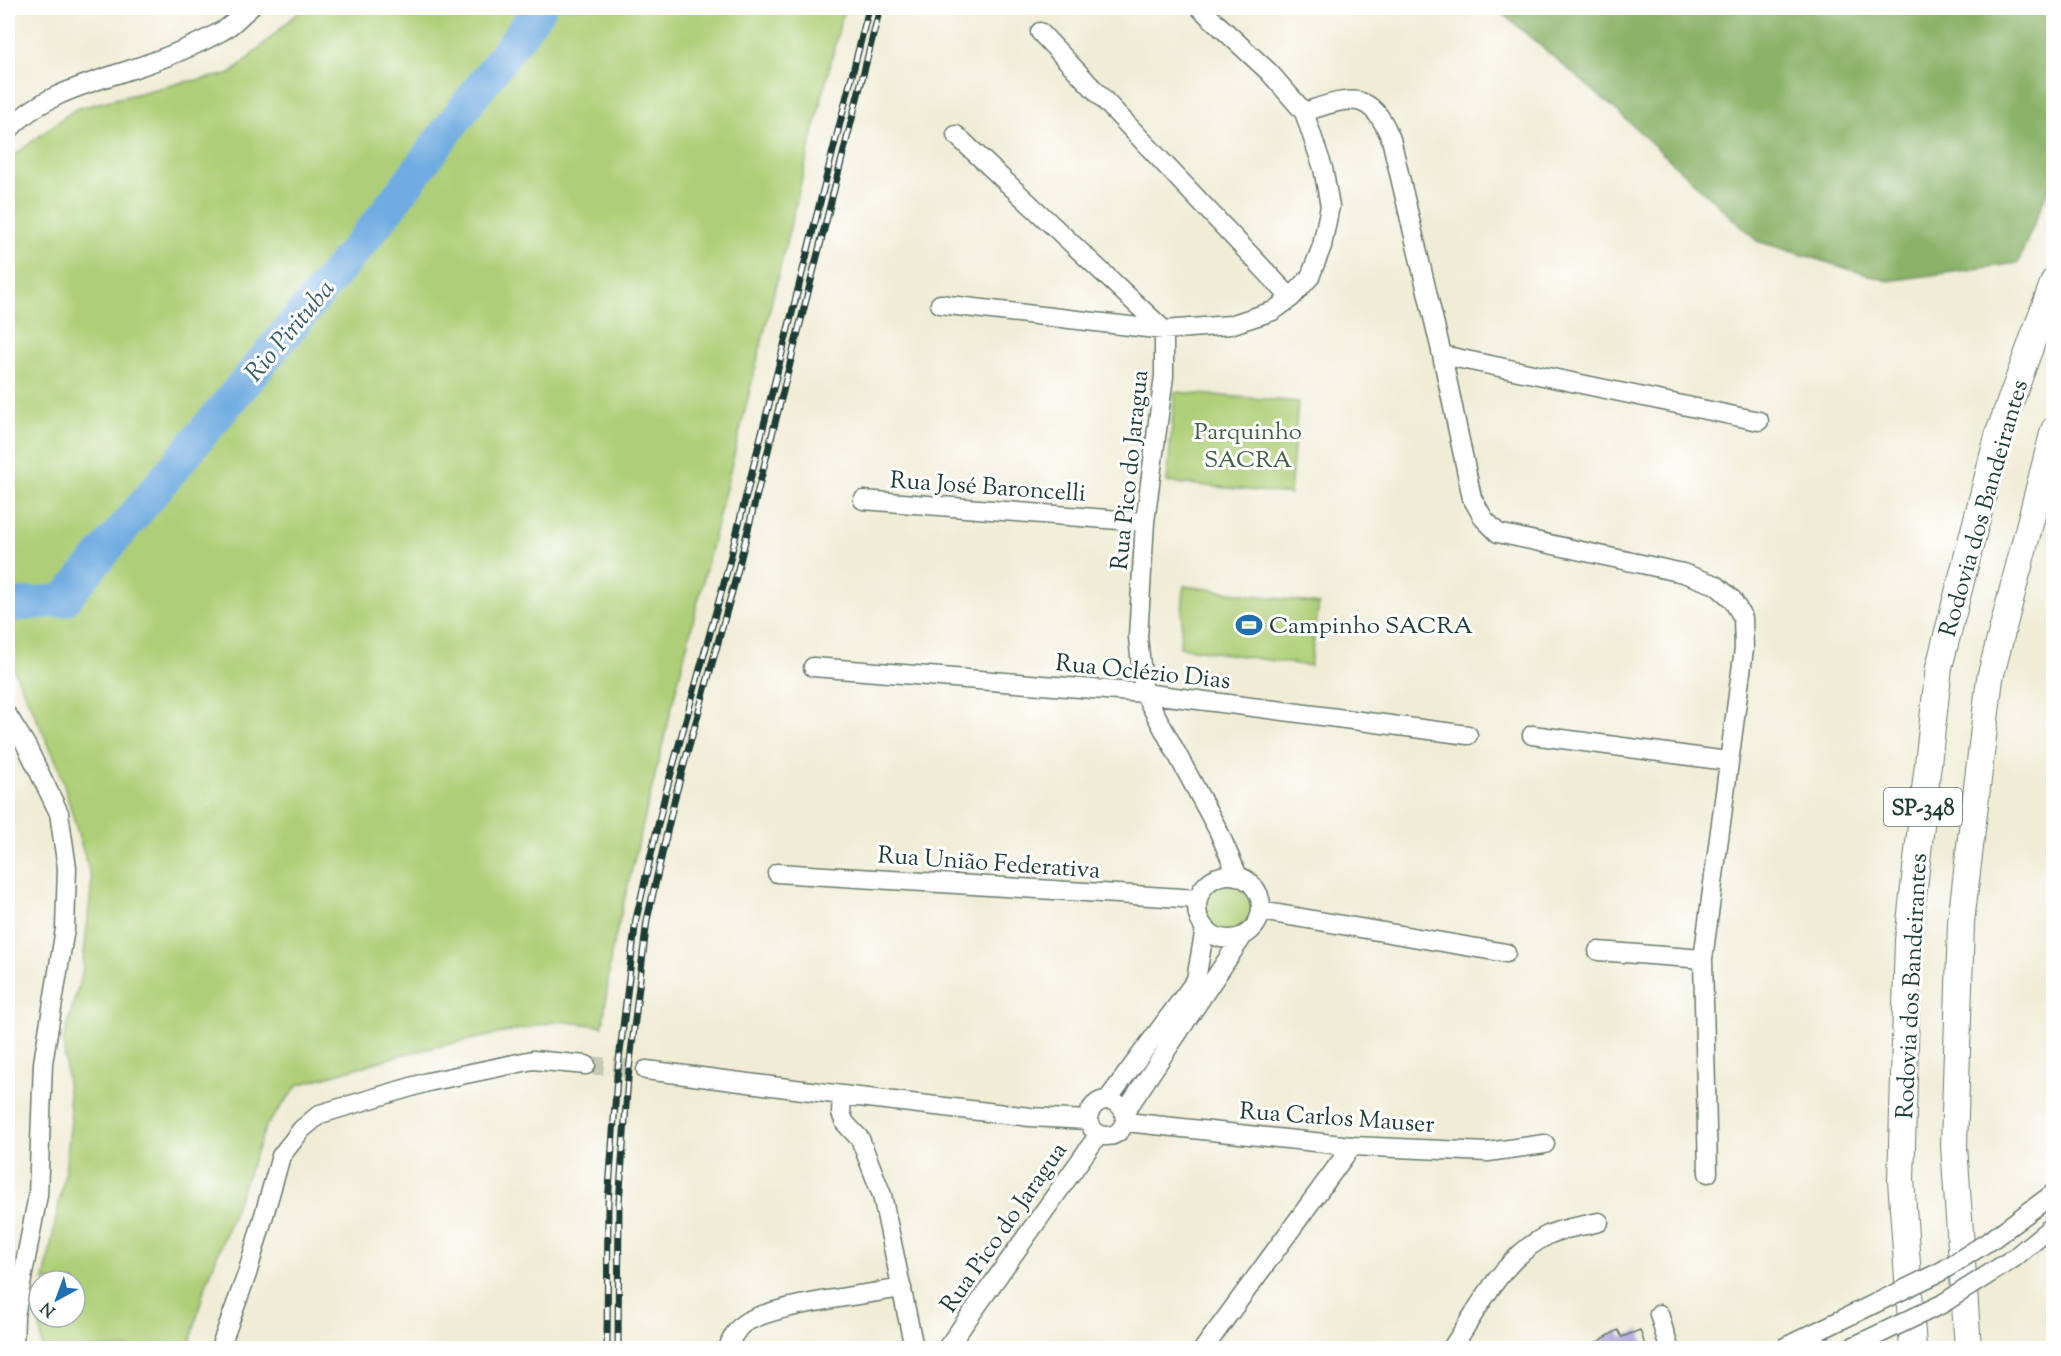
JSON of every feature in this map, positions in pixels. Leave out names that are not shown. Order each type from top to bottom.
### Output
[{"type":"highway","name":"Rodovia dos Bandeirantes","points":[[1913,1348],[1901,1180],[1908,940],[1939,668],[1999,433],[2054,281]]},
{"type":"highway","name":"Rodovia dos Bandeirantes","points":[[1968,1348],[1954,1146],[1961,922],[1990,678],[2054,429]]},
{"type":"street","points":[[8,131],[15,122],[45,102],[82,85],[180,51],[225,30],[250,8]]},
{"type":"street","points":[[940,304],[1164,330],[1248,321],[1273,311],[1291,298],[1310,277],[1322,246],[1330,206],[1323,168],[1304,112],[1269,72],[1200,8]]},
{"type":"street","points":[[1040,32],[1291,298]]},
{"type":"street","points":[[1304,112],[1346,99],[1365,103],[1383,120],[1391,139],[1442,355],[1472,498],[1484,519],[1498,533],[1683,573],[1716,585],[1732,599],[1743,618],[1744,649],[1727,761],[1703,959],[1708,1173]]},
{"type":"street","points":[[956,135],[1164,330]]},
{"type":"street","name":"Rua Pico do Jaragua","points":[[1164,330],[1164,376],[1145,522],[1138,637],[1144,693],[1218,830],[1238,876]]},
{"type":"street","points":[[1442,355],[1759,421]]},
{"type":"street","name":"Rua José Baroncelli","points":[[863,500],[1145,522]]},
{"type":"street","name":"Rua Oclézio Dias","points":[[813,666],[1144,693],[1468,735]]},
{"type":"street","points":[[8,716],[26,746],[59,813],[67,868],[65,929],[44,1063],[38,1195],[15,1316],[14,1348]]},
{"type":"street","points":[[1532,735],[1727,761]]},
{"type":"street","name":"Rua União Federativa","points":[[777,873],[1198,899]]},
{"type":"street","points":[[646,1070],[1030,1117],[1093,1127],[1112,1136],[1122,1130],[1126,1117],[1243,936],[1252,930],[1261,911],[1256,889],[1238,876],[1218,877],[1208,882],[1198,899],[1197,909],[1205,928],[1196,980],[1108,1099],[1097,1102],[1089,1112],[1093,1127]]},
{"type":"street","points":[[1261,911],[1506,953]]},
{"type":"street","points":[[1205,928],[1222,938],[1243,936]]},
{"type":"street","points":[[1598,951],[1703,959]]},
{"type":"street","points":[[220,1348],[247,1274],[281,1156],[302,1129],[320,1114],[428,1082],[533,1060],[586,1065]]},
{"type":"street","points":[[842,1095],[841,1113],[845,1123],[860,1139],[882,1195],[914,1348]]},
{"type":"street","points":[[1108,1099],[1115,1102],[1126,1117]]},
{"type":"street","name":"Rua Carlos Mauser","points":[[1126,1117],[1352,1146],[1488,1152],[1545,1144]]},
{"type":"street","name":"Rua Pico do Jaragua","points":[[947,1348],[1093,1127]]},
{"type":"street","points":[[1204,1348],[1352,1146]]},
{"type":"street","points":[[1783,1348],[1941,1271],[1994,1238],[2054,1193]]},
{"type":"street","points":[[1452,1348],[1501,1273],[1527,1247],[1551,1233],[1599,1222]]},
{"type":"street","points":[[1850,1348],[1942,1304],[2014,1257],[2054,1225]]},
{"type":"street","points":[[729,1348],[729,1343],[743,1324],[768,1313],[902,1288]]},
{"type":"street","points":[[1659,1314],[1669,1348]]},
{"type":"green space","points":[[303,8],[844,8],[611,954],[603,1026],[558,1021],[404,1054],[298,1085],[266,1126],[203,1293],[189,1348],[42,1348],[40,1329],[87,1329],[87,1269],[46,1269],[64,1178],[71,1121],[63,1041],[82,973],[92,881],[58,765],[8,657],[8,160],[75,109],[180,83],[231,74]]},
{"type":"green space","points":[[1496,8],[2053,8],[2053,178],[2018,263],[1888,281],[1757,241],[1616,110]]},
{"type":"green space","name":"Parquinho SACRA","points":[[1175,392],[1298,402],[1290,494],[1167,482]]},
{"type":"green space","name":"Campinho SACRA","points":[[1184,586],[1319,604],[1310,666],[1180,647]]},
{"type":"green space","points":[[1228,883],[1242,887],[1249,894],[1253,908],[1249,922],[1242,929],[1228,933],[1214,929],[1207,922],[1203,908],[1207,894],[1214,887]]},
{"type":"building","points":[[1618,1330],[1622,1337],[1640,1330],[1646,1348],[1587,1348]]},
{"type":"waterway","name":"Rio Pirituba","points":[[8,606],[64,600],[379,221],[540,8]]},
{"type":"tunnel","points":[[586,1065],[646,1070]]},
{"type":"railway","points":[[607,1348],[608,1203],[617,1077],[636,919],[665,795],[725,579],[869,8]]},
{"type":"railway","points":[[618,1348],[619,1203],[628,1078],[647,920],[675,797],[735,581],[880,8]]},
{"type":"place","name":"Campinho SACRA","points":[[1249,625]]}]
